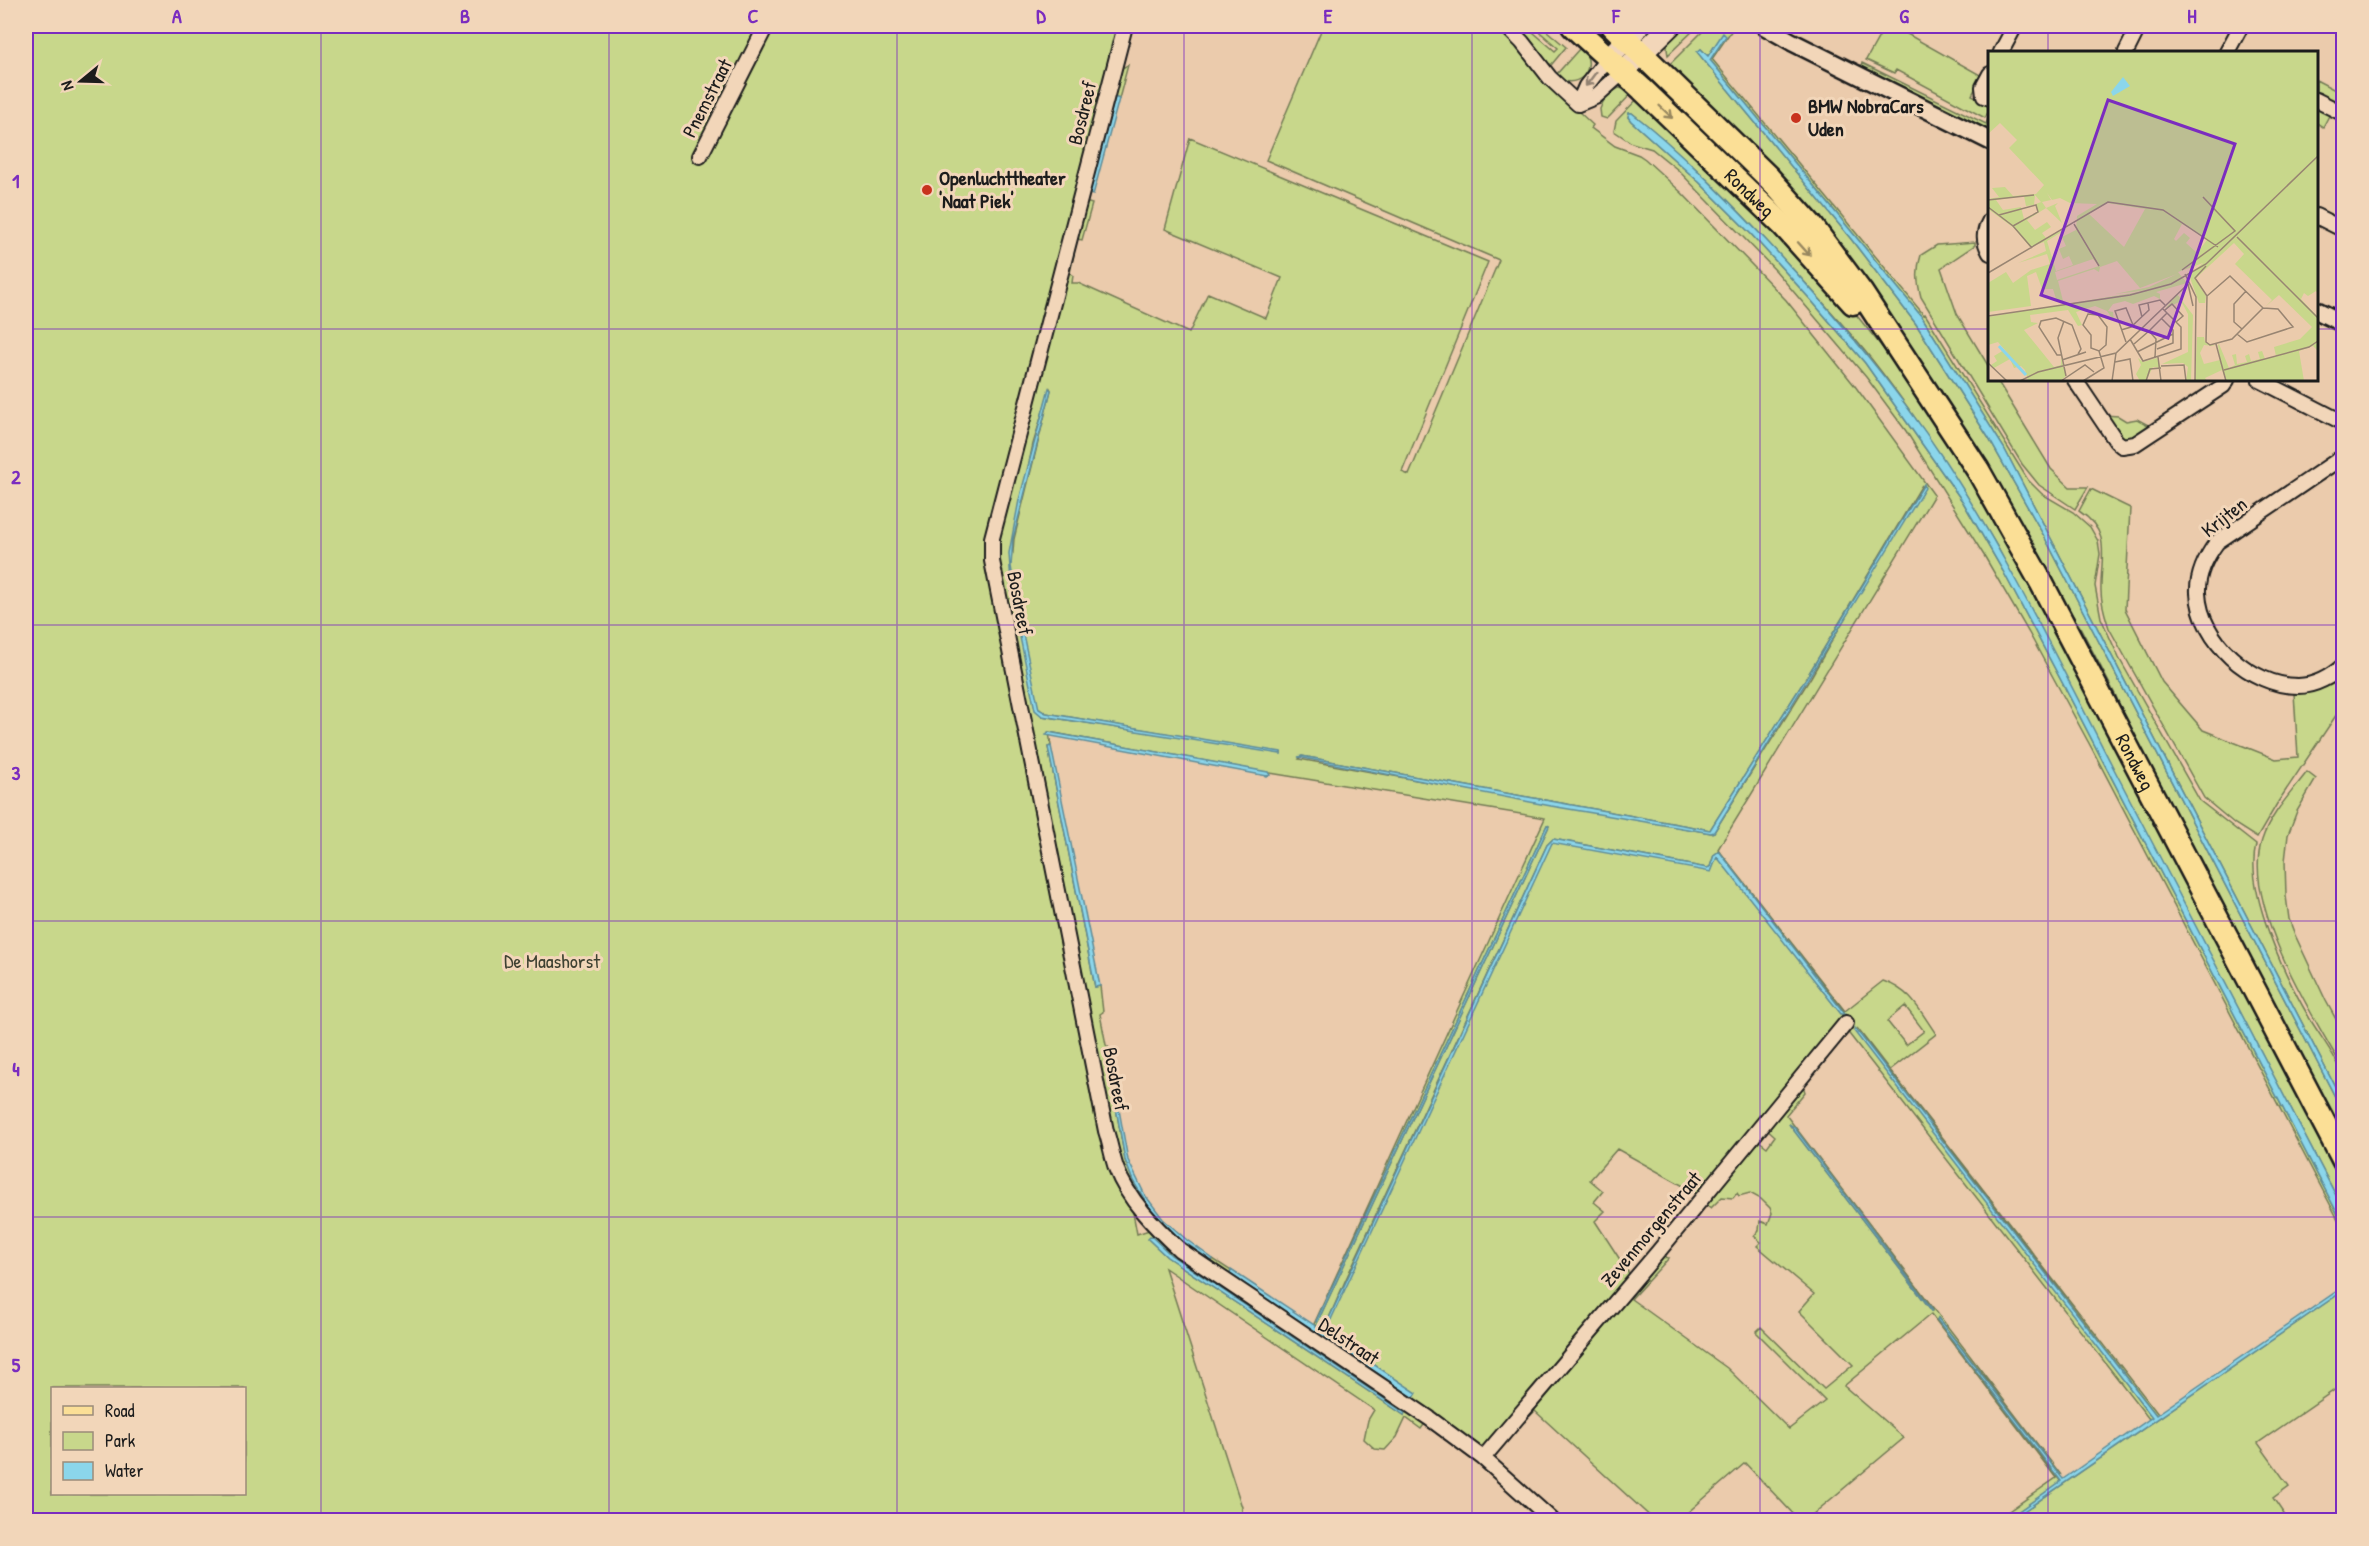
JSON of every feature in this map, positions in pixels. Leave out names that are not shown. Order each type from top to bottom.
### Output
[{"type":"main road","name":"Rondweg","points":[[1573,26],[1783,225],[1913,372]]},
{"type":"main road","points":[[1616,65],[1631,36],[1670,26]]},
{"type":"main road","name":"Rondweg","points":[[1631,36],[1768,177],[1811,225],[1861,292],[1977,470],[2041,582],[2343,1161]]},
{"type":"street","name":"Pnemstraat","points":[[700,156],[766,26]]},
{"type":"street","name":"Bosdreef","points":[[1125,26],[992,538],[992,561],[1106,1131],[1116,1168],[1128,1191]]},
{"type":"street","points":[[1506,26],[1522,42],[1550,78],[1578,104]]},
{"type":"street","points":[[2002,51],[2015,26]]},
{"type":"street","points":[[2126,51],[2139,26]]},
{"type":"street","points":[[2228,51],[2241,26]]},
{"type":"street","points":[[1770,28],[1988,140]]},
{"type":"street","points":[[1578,104],[1586,86],[1616,65]]},
{"type":"street","points":[[1578,104],[1594,97],[1616,65]]},
{"type":"street","points":[[1988,76],[1983,87],[1984,96],[1988,98]]},
{"type":"street","points":[[2318,101],[2343,114]]},
{"type":"street","points":[[2318,217],[2343,230]]},
{"type":"street","points":[[1988,222],[1984,230],[1988,250]]},
{"type":"street","points":[[2318,311],[2343,324]]},
{"type":"street","points":[[2076,381],[2116,441],[2128,446],[2135,444],[2227,381]]},
{"type":"street","points":[[2262,381],[2343,423]]},
{"type":"street","name":"Krijten","points":[[2343,456],[2217,542],[2207,555],[2200,574],[2198,592],[2200,611],[2209,631],[2223,648],[2258,676],[2277,684],[2300,686],[2333,674],[2343,665]]},
{"type":"street","name":"Zevenmorgenstraat","points":[[1482,1458],[1658,1252],[1846,1023]]},
{"type":"street","name":"Delstraat","points":[[1128,1191],[1155,1226],[1180,1250],[1429,1418],[1482,1458],[1552,1521]]},
{"type":"green space","name":"De Maashorst","points":[[26,26],[1125,26],[1118,70],[1128,65],[1119,99],[1115,98],[1085,202],[1092,204],[1082,240],[1077,239],[1070,273],[1073,275],[1072,283],[1078,283],[1189,333],[1208,293],[1266,318],[1282,278],[1165,229],[1190,138],[1488,262],[1402,472],[1409,475],[1499,260],[1266,160],[1323,26],[1499,26],[1548,83],[1593,125],[1591,128],[1615,146],[1645,159],[1682,193],[1786,300],[1855,386],[1934,495],[1718,849],[1845,1011],[1883,981],[1901,990],[1920,1009],[1936,1034],[1890,1070],[2158,1414],[2156,1415],[1857,1028],[1947,1150],[2152,1417],[2149,1419],[1846,1030],[1652,1250],[1696,1193],[1617,1149],[1590,1180],[1603,1191],[1594,1202],[1605,1211],[1595,1221],[1630,1275],[1488,1446],[1478,1449],[1187,1250],[1157,1224],[1127,1181],[1137,1234],[1152,1229],[1426,1422],[1421,1429],[1406,1418],[1397,1437],[1385,1450],[1375,1449],[1364,1439],[1368,1420],[1374,1410],[1165,1268],[1242,1507],[1241,1520],[26,1520]],"holes":[[[1050,388],[1014,539],[1013,552],[1011,548],[1033,444]],[[1922,485],[1811,677],[1714,832],[1299,759],[1302,756],[1710,830],[1808,675]],[[1041,709],[1046,713],[1282,753],[1042,716]],[[1049,732],[1270,773],[1545,818],[1314,1324],[1416,1393],[1414,1397],[1230,1274],[1232,1271],[1213,1259],[1211,1261],[1174,1235],[1153,1213],[1133,1181],[1125,1160],[1108,1061],[1112,1060],[1106,1045],[1100,1014],[1103,1012],[1100,986],[1095,987],[1048,747],[1051,746]],[[1547,825],[1549,826],[1317,1323]],[[1553,839],[1707,868],[1710,867],[1714,855],[1719,851],[1844,1012],[1842,1015],[1717,856],[1711,871],[1552,842],[1325,1327],[1547,845]],[[1905,1006],[1924,1031],[1906,1045],[1887,1021]],[[1148,1239],[1404,1413],[1404,1415],[1167,1257]]]},
{"type":"green space","points":[[1512,26],[1526,26],[1555,51],[1558,48],[1533,26],[1541,26],[1566,47],[1552,64],[1546,65]]},
{"type":"green space","points":[[1677,26],[1698,26],[1668,55],[1668,40]]},
{"type":"green space","points":[[1708,26],[1734,27],[1712,59],[1925,314],[2028,480],[2042,494],[2073,512],[2090,527],[2098,541],[2100,554],[2095,586],[2101,618],[2119,658],[2200,801],[2256,845],[2254,864],[2261,909],[2279,958],[2300,1002],[2343,1075],[2343,1102],[2004,448],[1922,317],[1710,60],[1723,34],[1708,56],[1701,49],[1698,53],[1851,239],[1916,324],[1988,437],[2044,536],[2343,1112],[2343,1147],[2133,744],[2116,696],[2079,625],[1759,154],[1670,64]]},
{"type":"green space","points":[[1885,26],[1893,26],[1982,76],[1972,95],[1988,103],[1988,112],[1985,118],[1896,70],[1894,73],[1866,60]]},
{"type":"green space","points":[[1580,48],[1586,54],[1588,61],[1588,68],[1584,76],[1570,82],[1555,76]]},
{"type":"green space","points":[[1862,63],[1986,124],[1988,119],[1988,135],[1860,69]]},
{"type":"green space","points":[[2318,81],[2341,93],[2323,127],[2318,124]]},
{"type":"green space","points":[[1619,88],[1634,91],[1607,119],[1601,117],[1600,109],[1606,95]]},
{"type":"green space","points":[[1642,94],[1838,292],[1910,382],[1970,471],[2246,987],[2343,1176],[2343,1209],[1999,550],[1970,501],[1907,407],[1847,329],[1700,173],[1667,142],[1632,113],[1629,113],[1628,117],[1631,121],[1699,182],[1751,234],[1865,363],[1963,502],[2003,571],[2064,686],[2343,1224],[2343,1229],[2091,747],[1985,557],[1906,431],[1866,377],[1776,271],[1678,170],[1652,149],[1632,143],[1614,131],[1616,121]]},
{"type":"green space","points":[[1975,242],[1975,245],[1941,268],[1957,314],[1988,365],[1988,381],[1998,381],[2051,469],[2070,487],[2088,487],[2075,509],[2039,485],[2022,464],[1921,297],[1918,266],[1921,255],[1937,245]]},
{"type":"green space","points":[[2104,415],[2118,416],[2126,421],[2137,419],[2152,427],[2131,441],[2124,440]]},
{"type":"green space","points":[[2091,489],[2130,508],[2125,609],[2162,682],[2203,730],[2276,759],[2298,757],[2294,693],[2311,689],[2343,671],[2343,705],[2278,802],[2257,838],[2235,824],[2204,798],[2109,628],[2101,596],[2103,557],[2101,537],[2090,519],[2079,511]]},
{"type":"green space","points":[[2307,772],[2316,779],[2297,811],[2288,835],[2285,861],[2286,896],[2289,919],[2295,935],[2343,1032],[2343,1068],[2298,989],[2270,925],[2261,894],[2258,865],[2262,840],[2276,813]]},
{"type":"green space","points":[[1802,1082],[1805,1092],[1786,1115],[2061,1475],[1938,1318],[1937,1320],[2061,1482],[2019,1511],[2020,1520],[1996,1520],[2056,1478],[1931,1314],[1844,1386],[1904,1438],[1806,1520],[1799,1520],[1745,1463],[1679,1520],[1654,1520],[1535,1411],[1530,1416],[1526,1413],[1658,1256],[1669,1258],[1631,1299],[1727,1368],[1789,1429],[1825,1401],[1756,1332],[1761,1327],[1824,1389],[1853,1365],[1799,1311],[1814,1294],[1757,1246],[1761,1242],[1754,1236],[1759,1230],[1760,1221],[1768,1224],[1772,1213],[1770,1208],[1750,1193],[1739,1196],[1737,1193],[1733,1198],[1722,1197],[1711,1208],[1703,1202],[1751,1142],[1759,1141],[1767,1147],[1775,1136],[1765,1127]],"holes":[[[1789,1124],[1933,1309],[1932,1311]]]},
{"type":"green space","points":[[2343,1291],[2343,1384],[2258,1443],[2289,1486],[2273,1498],[2288,1520],[2024,1520],[2021,1513]]},
{"type":"water","points":[[1723,33],[1726,36],[1710,60],[1922,317],[2004,448],[2343,1102],[2343,1112],[2044,536],[1988,437],[1916,324],[1851,239],[1697,52],[1701,49],[1708,56]]},
{"type":"water","points":[[1115,97],[1119,99],[1093,195],[1089,194]]},
{"type":"water","points":[[1629,113],[1650,127],[1684,158],[1790,266],[1883,375],[1945,461],[1991,536],[2054,652],[2343,1209],[2343,1224],[2064,686],[2003,571],[1963,502],[1865,363],[1751,234],[1699,182],[1631,121],[1628,117]]},
{"type":"water","points":[[1049,388],[1051,390],[1013,539],[1011,566],[1039,709],[1046,713],[1281,752],[1281,754],[1042,716],[1035,710],[1012,598],[1009,553],[1019,500]]},
{"type":"water","points":[[1924,484],[1925,488],[1714,832],[1551,806],[1298,757],[1710,830],[1808,675]]},
{"type":"water","points":[[1048,732],[1268,772],[1270,775],[1046,735]]},
{"type":"water","points":[[1051,746],[1100,986],[1095,987],[1048,747]]},
{"type":"water","points":[[1547,825],[1549,826],[1317,1323],[1316,1321]]},
{"type":"water","points":[[1553,839],[1707,868],[1710,867],[1714,855],[1719,851],[1845,1014],[1841,1014],[1717,857],[1711,872],[1552,843],[1328,1326],[1325,1327],[1547,845]]},
{"type":"water","points":[[1855,1028],[2156,1415],[2343,1287],[2343,1291],[2021,1513],[2024,1520],[2020,1520],[2019,1511],[2061,1481],[1937,1320],[1938,1318],[2063,1479],[2152,1417],[1854,1031]]},
{"type":"water","points":[[1110,1059],[1128,1160],[1145,1195],[1163,1219],[1213,1259],[1212,1261],[1174,1235],[1153,1213],[1133,1181],[1125,1160],[1108,1061]]},
{"type":"water","points":[[1789,1124],[1794,1127],[1932,1311]]},
{"type":"water","points":[[1151,1236],[1171,1255],[1405,1413],[1404,1415],[1167,1257],[1148,1239]]},
{"type":"water","points":[[1231,1270],[1417,1393],[1414,1398],[1230,1274]]},
{"type":"place","name":"BMW NobraCars Uden","points":[[1796,118]]},
{"type":"place","name":"Openluchttheater 'Naat Piek'","points":[[927,190]]}]
